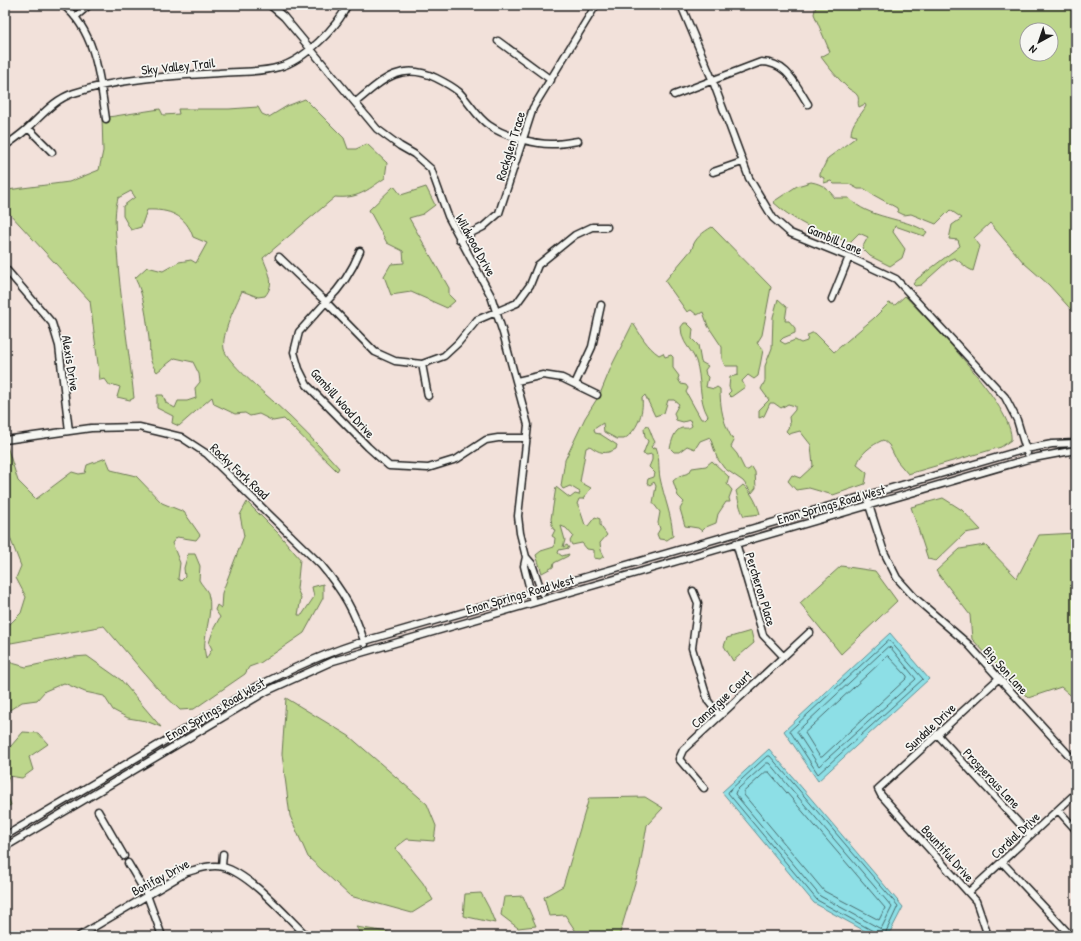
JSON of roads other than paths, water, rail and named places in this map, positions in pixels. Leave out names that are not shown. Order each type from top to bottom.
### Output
[{"type":"street","points":[[63,5],[75,17],[88,38],[95,56],[106,119]]},
{"type":"street","points":[[75,17],[89,5]]},
{"type":"street","name":"Wildwood Drive","points":[[270,5],[284,17],[377,129],[400,146],[414,154],[431,169],[447,214],[459,239],[486,286],[496,311],[517,381],[527,422],[527,438],[518,516],[526,557],[524,566],[533,602]]},
{"type":"street","name":"Sky Valley Trail","points":[[5,146],[28,128],[54,103],[73,93],[101,86],[163,76],[266,70],[290,63],[310,48],[335,25],[343,15],[347,5]]},
{"type":"street","name":"Rockglen Trace","points":[[459,239],[483,227],[499,213],[533,108],[596,5]]},
{"type":"street","name":"Gambill Lane","points":[[680,5],[712,79],[749,178],[777,223],[790,232],[896,279],[1005,397],[1017,420],[1028,459]]},
{"type":"street","points":[[498,41],[551,80]]},
{"type":"street","points":[[674,95],[712,79],[761,62],[770,62],[779,65],[787,72],[808,104]]},
{"type":"street","points":[[356,102],[377,84],[388,77],[398,72],[413,70],[430,75],[447,83],[459,92],[483,121],[499,131],[522,139],[553,144],[578,141]]},
{"type":"street","points":[[28,128],[52,152]]},
{"type":"street","points":[[713,172],[742,162]]},
{"type":"street","points":[[279,257],[376,352],[395,361],[422,364],[444,356],[458,343],[477,320],[509,307],[523,296],[530,285],[538,265],[543,259],[575,235],[592,227],[607,227]]},
{"type":"street","name":"Gambill Wood Drive","points":[[360,251],[353,267],[339,290],[299,332],[294,352],[298,369],[307,385],[368,447],[390,466],[428,468],[457,458],[486,440],[498,438],[527,438]]},
{"type":"street","points":[[832,299],[849,257]]},
{"type":"street","name":"Alexis Drive","points":[[5,268],[52,323],[59,346],[69,431]]},
{"type":"street","points":[[575,384],[592,348],[601,305]]},
{"type":"street","points":[[422,364],[428,396]]},
{"type":"street","points":[[517,381],[543,375],[562,378],[597,394]]},
{"type":"street","name":"Rocky Fork Road","points":[[5,440],[91,428],[139,427],[181,437],[207,454],[337,584],[349,602],[366,650]]},
{"type":"street","name":"Enon Springs Road West","points":[[5,836],[281,673],[320,656],[356,643],[1026,449],[1052,444],[1076,443]]},
{"type":"street","name":"Enon Springs Road West","points":[[5,846],[272,688],[321,665],[366,650],[1028,459],[1076,450]]},
{"type":"street","name":"Big Son Lane","points":[[867,496],[890,567],[897,578],[915,598],[968,644],[1076,764]]},
{"type":"street","name":"Percheron Place","points":[[736,543],[763,636],[783,656]]},
{"type":"street","name":"Wildwood Drive","points":[[526,557],[532,564],[544,599]]},
{"type":"street","points":[[693,591],[698,603],[692,648],[708,701],[720,716]]},
{"type":"street","name":"Camargue Court","points":[[704,788],[679,759],[683,750],[810,632]]},
{"type":"street","name":"Sundale Drive","points":[[879,792],[878,789],[999,678]]},
{"type":"street","name":"Prosperous Lane","points":[[938,734],[1030,835]]},
{"type":"street","points":[[83,789],[92,804]]},
{"type":"street","name":"Bountiful Drive","points":[[879,792],[976,901],[988,936]]},
{"type":"street","name":"Cordial Drive","points":[[969,892],[1076,793]]},
{"type":"street","points":[[1058,810],[1076,830]]},
{"type":"street","points":[[98,811],[124,856]]},
{"type":"street","points":[[222,866],[223,854]]},
{"type":"street","points":[[1002,862],[1071,936]]},
{"type":"street","points":[[128,863],[147,896],[162,936]]},
{"type":"street","name":"Bonifay Drive","points":[[79,936],[187,872],[202,867],[222,866],[237,872],[252,883],[307,936]]},
{"type":"water","points":[[890,633],[929,679],[818,781],[784,731]]},
{"type":"water","points":[[769,749],[903,907],[888,936],[874,936],[814,903],[722,792]]}]
